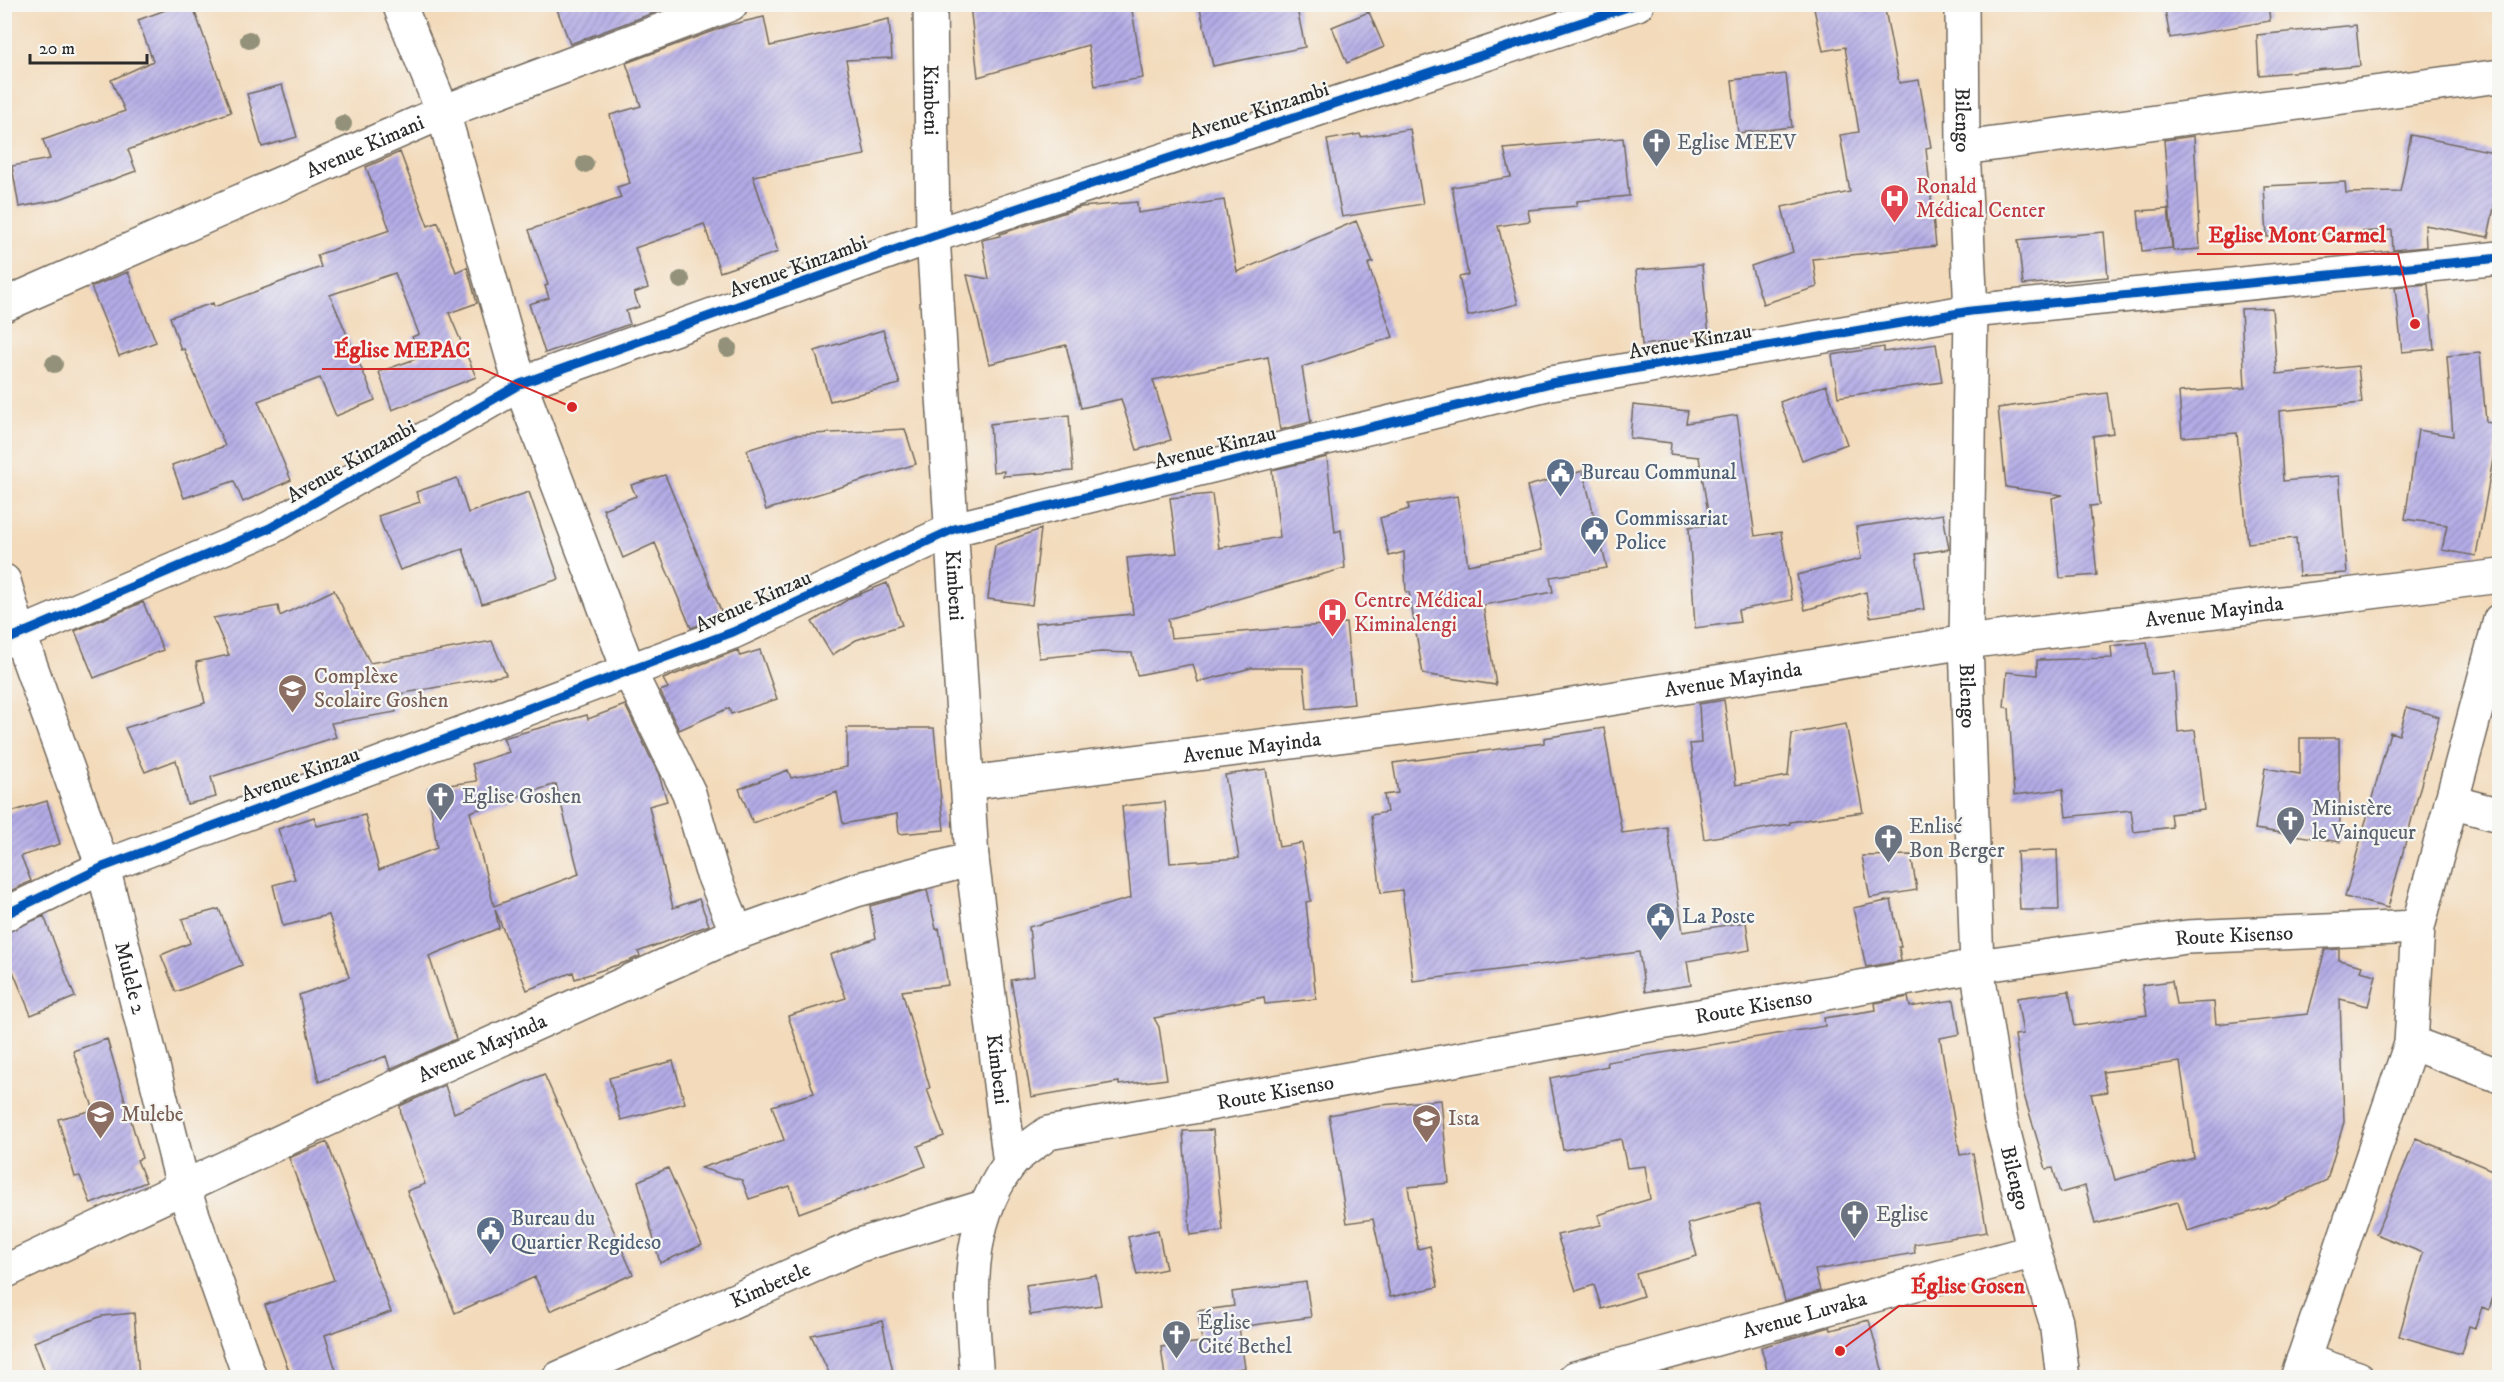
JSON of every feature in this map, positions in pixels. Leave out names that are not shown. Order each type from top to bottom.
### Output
[{"type":"street","points":[[399,4],[443,112],[520,384],[629,671],[689,793],[711,868],[737,933]]},
{"type":"street","name":"Avenue Kimani","points":[[4,305],[443,112],[731,4]]},
{"type":"street","name":"Kimbeni","points":[[930,4],[933,237],[954,529],[972,859],[1010,1164]]},
{"type":"street","name":"Avenue Kinzambi","points":[[12,637],[270,528],[520,384],[933,237],[1637,4]]},
{"type":"street","name":"Bilengo","points":[[1962,4],[1963,148],[1971,311],[1966,642],[1977,966],[2000,1117],[2034,1251],[2056,1323],[2063,1377]]},
{"type":"street","points":[[1963,148],[2499,76]]},
{"type":"street","name":"Avenue Kinzau","points":[[4,915],[103,867],[733,632],[954,529],[1551,383],[1971,311],[2499,258]]},
{"type":"street","name":"Avenue Mayinda","points":[[968,783],[1528,712],[1966,642],[2499,576]]},
{"type":"street","name":"Mulele 2","points":[[4,581],[12,637],[103,867],[184,1190],[250,1377]]},
{"type":"street","points":[[2358,1377],[2300,1369],[2411,1043],[2418,927],[2499,620]]},
{"type":"street","points":[[2451,802],[2499,815]]},
{"type":"street","name":"Avenue Mayinda","points":[[4,1272],[184,1190],[426,1073],[737,933],[856,890],[972,859]]},
{"type":"street","name":"Route Kisenso","points":[[977,1377],[971,1296],[975,1249],[987,1206],[1010,1164],[1048,1133],[1977,966],[2187,937],[2418,927]]},
{"type":"street","points":[[2411,1043],[2499,1076]]},
{"type":"street","name":"Kimbetele","points":[[559,1377],[860,1245],[987,1206]]},
{"type":"street","name":"Avenue Luvaka","points":[[1575,1377],[2034,1251]]},
{"type":"building","points":[[182,4],[192,4],[231,112],[128,150],[136,171],[57,200],[19,207],[12,166],[50,159],[43,140],[125,111],[111,80],[153,61],[138,20]]},
{"type":"building","points":[[555,4],[669,4],[669,7],[570,44]]},
{"type":"building","points":[[1131,4],[1143,78],[1095,86],[1088,45],[978,77],[970,5]]},
{"type":"building","points":[[1199,4],[1296,4],[1305,47],[1213,66]]},
{"type":"building","points":[[1813,4],[1884,4],[1899,83],[1919,80],[1931,147],[1926,148],[1936,246],[1813,259],[1817,287],[1763,304],[1751,266],[1793,252],[1782,207],[1850,192],[1840,135],[1859,132],[1845,47],[1823,51]]},
{"type":"building","points":[[2164,4],[2268,4],[2270,21],[2170,38]]},
{"type":"building","points":[[1369,12],[1384,47],[1347,63],[1332,27]]},
{"type":"building","points":[[764,17],[770,46],[889,19],[892,58],[846,60],[865,155],[753,176],[778,252],[720,272],[704,224],[635,248],[648,288],[634,293],[639,307],[626,311],[630,324],[545,353],[529,304],[549,298],[545,286],[548,285],[529,230],[621,198],[617,187],[630,183],[610,115],[641,106],[626,63],[729,25]]},
{"type":"building","points":[[2356,25],[2360,66],[2259,75],[2257,35]]},
{"type":"building","points":[[1786,74],[1792,127],[1738,133],[1732,80]]},
{"type":"building","points":[[282,85],[297,137],[262,147],[247,94]]},
{"type":"building","points":[[1410,129],[1423,204],[1342,217],[1327,140]]},
{"type":"building","points":[[2411,135],[2499,153],[2499,183],[2488,237],[2425,225],[2426,247],[2393,250],[2392,230],[2267,237],[2264,186],[2345,182],[2346,193],[2400,192]]},
{"type":"building","points":[[2194,136],[2200,249],[2173,251],[2164,140]]},
{"type":"building","points":[[1623,138],[1629,196],[1577,201],[1577,206],[1528,210],[1530,221],[1498,226],[1518,304],[1468,316],[1459,277],[1468,275],[1452,187],[1511,177],[1504,149]]},
{"type":"building","points":[[400,152],[428,226],[438,222],[456,272],[467,267],[477,303],[449,313],[476,377],[392,410],[379,372],[421,357],[412,337],[419,334],[395,273],[330,295],[375,400],[336,416],[320,378],[258,401],[291,480],[243,502],[234,481],[184,498],[172,465],[225,446],[184,349],[181,350],[170,317],[213,303],[214,307],[321,267],[317,255],[390,230],[366,167]]},
{"type":"building","points":[[1224,200],[1237,272],[1356,221],[1373,262],[1368,264],[1393,337],[1302,367],[1311,422],[1280,430],[1268,357],[1153,380],[1171,440],[1137,450],[1121,399],[1081,408],[1066,345],[989,364],[967,275],[989,279],[982,240],[1000,236],[1000,234],[1081,207],[1137,202],[1138,213]]},
{"type":"building","points":[[2168,209],[2172,248],[2142,251],[2138,211]]},
{"type":"building","points":[[2104,232],[2108,277],[2023,285],[2018,240]]},
{"type":"building","points":[[1702,265],[1709,337],[1642,345],[1636,270]]},
{"type":"building","points":[[128,272],[156,342],[119,356],[91,287]]},
{"type":"building","points":[[2428,284],[2434,349],[2402,352],[2395,287]]},
{"type":"building","points":[[2272,308],[2277,374],[2358,366],[2362,403],[2279,411],[2283,481],[2339,476],[2347,573],[2299,576],[2296,538],[2248,543],[2237,433],[2182,437],[2179,392],[2245,388],[2241,309]]},
{"type":"building","points":[[883,330],[900,384],[830,401],[815,351]]},
{"type":"building","points":[[1936,344],[1942,382],[1838,397],[1832,355],[1884,347],[1884,352]]},
{"type":"building","points":[[2480,353],[2486,422],[2499,425],[2476,556],[2442,550],[2447,525],[2405,519],[2418,430],[2453,436],[2447,356]]},
{"type":"building","points":[[1826,385],[1847,444],[1802,460],[1780,402]]},
{"type":"building","points":[[2107,393],[2113,433],[2093,436],[2099,505],[2090,506],[2097,575],[2060,578],[2052,498],[2063,495],[2006,487],[1998,408]]},
{"type":"building","points":[[1633,405],[1688,411],[1686,423],[1737,415],[1755,536],[1781,532],[1792,600],[1738,610],[1740,622],[1695,628],[1689,527],[1710,525],[1699,457],[1670,454],[1671,443],[1630,438]]},
{"type":"building","points":[[1069,415],[1073,471],[1003,476],[1004,471],[993,472],[990,424]]},
{"type":"building","points":[[905,429],[916,464],[766,510],[747,450],[795,435]]},
{"type":"building","points":[[1327,457],[1335,532],[1341,530],[1345,568],[1168,619],[1171,638],[1346,623],[1354,704],[1307,709],[1303,668],[1251,668],[1198,682],[1193,664],[1137,675],[1132,653],[1101,652],[1039,658],[1035,623],[1133,614],[1127,558],[1177,553],[1170,498],[1212,494],[1219,548],[1280,537],[1272,470]]},
{"type":"building","points":[[1583,471],[1607,568],[1550,577],[1553,592],[1483,605],[1496,685],[1423,674],[1409,592],[1406,592],[1404,552],[1389,556],[1380,518],[1409,509],[1408,504],[1457,496],[1468,565],[1542,550],[1527,486]]},
{"type":"building","points":[[665,475],[723,616],[691,628],[655,543],[623,558],[603,509],[636,496],[631,485]]},
{"type":"building","points":[[457,478],[468,513],[529,492],[559,579],[482,604],[463,549],[400,570],[378,516],[420,502],[416,492]]},
{"type":"building","points":[[1943,514],[1949,549],[1916,554],[1924,609],[1870,617],[1866,592],[1805,610],[1797,575],[1861,559],[1856,527]]},
{"type":"building","points":[[1041,529],[1032,605],[988,599],[995,545]]},
{"type":"building","points":[[887,583],[902,625],[856,640],[832,655],[812,622],[850,598]]},
{"type":"building","points":[[334,590],[370,663],[492,641],[506,675],[393,695],[396,712],[331,723],[336,737],[211,777],[216,797],[187,804],[176,760],[145,772],[125,728],[205,703],[196,662],[229,655],[213,618],[278,606],[280,616]]},
{"type":"building","points":[[143,602],[163,650],[94,678],[75,631]]},
{"type":"building","points":[[2147,642],[2151,674],[2174,672],[2178,732],[2195,730],[2204,810],[2170,814],[2172,827],[2134,832],[2131,810],[2066,817],[2063,789],[2014,795],[2009,708],[2004,707],[2007,672],[2037,675],[2037,660],[2112,658],[2111,646]]},
{"type":"building","points":[[738,650],[740,656],[760,650],[777,699],[731,714],[729,708],[679,730],[660,691],[668,688],[663,679]]},
{"type":"building","points":[[1724,700],[1736,785],[1788,776],[1792,734],[1846,724],[1863,812],[1790,822],[1790,824],[1704,839],[1690,744],[1701,743],[1699,704]]},
{"type":"building","points":[[625,705],[659,775],[667,801],[649,806],[673,908],[699,899],[709,925],[638,952],[640,956],[629,961],[575,979],[573,972],[527,990],[495,909],[499,928],[429,956],[456,1039],[390,1069],[386,1056],[319,1082],[299,995],[349,977],[329,915],[283,926],[273,885],[295,879],[278,829],[314,817],[317,826],[365,815],[379,870],[437,848],[428,788],[477,781],[472,764],[509,752],[503,738],[587,715],[588,719]],"holes":[[[556,784],[579,874],[494,906],[470,812]]]},
{"type":"building","points":[[2407,707],[2439,717],[2388,908],[2345,897],[2390,732],[2399,735]]},
{"type":"building","points":[[847,728],[934,728],[944,830],[899,834],[897,814],[843,824],[837,792],[753,823],[739,789],[788,770],[791,778],[847,767]]},
{"type":"building","points":[[1604,728],[1622,833],[1667,827],[1683,932],[1746,922],[1750,950],[1687,961],[1691,985],[1645,992],[1639,952],[1413,981],[1402,890],[1381,893],[1371,815],[1387,812],[1384,795],[1398,793],[1393,763],[1544,743],[1544,738]]},
{"type":"building","points":[[2300,738],[2339,738],[2340,842],[2255,829],[2265,768],[2300,774]]},
{"type":"building","points":[[1266,769],[1279,847],[1302,843],[1311,901],[1306,902],[1316,999],[1265,1004],[1264,997],[1154,1018],[1159,1027],[1167,1079],[1119,1085],[1119,1082],[1031,1097],[1011,980],[1034,976],[1029,927],[1131,898],[1122,806],[1165,802],[1170,863],[1239,858],[1225,775]]},
{"type":"building","points":[[47,801],[60,844],[21,856],[31,881],[4,894],[4,814]]},
{"type":"building","points":[[2057,850],[2059,910],[2020,910],[2017,852]]},
{"type":"building","name":"Enlisé Bon Berger","points":[[1911,855],[1917,890],[1870,898],[1862,856]]},
{"type":"building","points":[[927,890],[936,929],[939,928],[948,985],[902,991],[930,1088],[927,1089],[944,1136],[918,1146],[926,1166],[799,1213],[790,1186],[749,1199],[742,1180],[701,1168],[784,1140],[772,1106],[814,1093],[788,1016],[846,998],[830,955],[876,938],[870,906]]},
{"type":"building","points":[[1891,900],[1901,947],[1899,947],[1901,961],[1866,967],[1853,908]]},
{"type":"building","points":[[219,909],[242,965],[176,992],[161,955],[190,943],[182,919]]},
{"type":"building","points":[[44,916],[75,997],[31,1015],[12,969],[4,972],[4,933]]},
{"type":"building","points":[[2339,949],[2339,960],[2362,966],[2360,971],[2376,975],[2368,1006],[2340,999],[2344,1122],[2327,1180],[2268,1207],[2187,1231],[2178,1202],[2095,1224],[2085,1186],[2060,1193],[2053,1168],[2046,1169],[2024,1095],[2015,1035],[2023,1034],[2017,998],[2069,991],[2075,1026],[2147,1015],[2142,985],[2172,981],[2176,1004],[2214,1002],[2216,1024],[2308,1014],[2325,950]],"holes":[[[2180,1062],[2194,1158],[2115,1180],[2091,1094],[2107,1092],[2103,1072]]]},
{"type":"building","points":[[1908,997],[1910,1007],[1954,1000],[1960,1034],[1940,1038],[1960,1155],[1973,1153],[1987,1232],[1914,1244],[1915,1253],[1815,1270],[1820,1291],[1785,1301],[1759,1204],[1688,1224],[1697,1256],[1636,1274],[1643,1296],[1602,1309],[1594,1285],[1576,1291],[1557,1235],[1601,1225],[1598,1215],[1650,1199],[1645,1166],[1627,1168],[1621,1139],[1563,1150],[1550,1078],[1608,1066],[1607,1062],[1825,1026],[1824,1018],[1876,1010],[1875,1003]]},
{"type":"building","points":[[107,1039],[142,1158],[137,1160],[146,1182],[91,1204],[80,1176],[75,1177],[58,1119],[94,1110],[73,1051]]},
{"type":"building","points":[[673,1061],[685,1103],[621,1120],[609,1078]]},
{"type":"building","points":[[544,1074],[633,1274],[550,1311],[535,1277],[455,1313],[407,1191],[425,1184],[400,1106],[445,1085],[454,1113]]},
{"type":"building","points":[[1441,1100],[1449,1183],[1408,1187],[1418,1249],[1430,1246],[1438,1287],[1390,1297],[1373,1219],[1347,1223],[1329,1115],[1381,1105]]},
{"type":"building","points":[[1213,1130],[1223,1231],[1190,1235],[1183,1131]]},
{"type":"building","points":[[2416,1138],[2499,1173],[2499,1277],[2489,1310],[2482,1307],[2475,1328],[2469,1326],[2461,1354],[2399,1336],[2423,1253],[2376,1234]]},
{"type":"building","points":[[327,1142],[391,1312],[325,1335],[338,1377],[291,1377],[265,1305],[334,1280],[289,1158]]},
{"type":"building","points":[[668,1168],[702,1245],[660,1263],[638,1181]]},
{"type":"building","points":[[1158,1230],[1166,1269],[1137,1275],[1128,1237]]},
{"type":"building","points":[[1096,1275],[1101,1305],[1030,1315],[1026,1285]]},
{"type":"building","points":[[1306,1282],[1311,1317],[1239,1327],[1245,1368],[1165,1377],[1161,1347],[1202,1342],[1198,1311],[1234,1306],[1232,1292]]},
{"type":"building","points":[[134,1313],[139,1377],[47,1377],[34,1342],[102,1316]]},
{"type":"building","points":[[1869,1320],[1884,1377],[1769,1377],[1761,1347],[1830,1327],[1831,1330]]},
{"type":"building","points":[[882,1321],[894,1377],[831,1377],[811,1335]]},
{"type":"cycle path","points":[[4,641],[270,528],[520,384],[933,236],[1637,4]]},
{"type":"cycle path","points":[[4,915],[103,867],[733,632],[954,529],[1551,383],[1971,311],[2500,258]]},
{"type":"place","name":"Eglise MEEV","points":[[1656,168]]},
{"type":"place","name":"Ronald Médical Center","points":[[1895,224]]},
{"type":"place","name":"Eglise Mont Carmel","points":[[2415,324]]},
{"type":"place","name":"Église MEPAC","points":[[572,407]]},
{"type":"place","name":"Bureau Communal","points":[[1560,498]]},
{"type":"place","name":"Commissariat Police","points":[[1594,556]]},
{"type":"place","name":"Centre Médical Kiminalengi","points":[[1333,638]]},
{"type":"place","name":"Complèxe Scolaire Goshen","points":[[293,714]]},
{"type":"place","name":"Eglise Goshen","points":[[441,822]]},
{"type":"place","name":"Ministère le Vainqueur","points":[[2291,846]]},
{"type":"place","name":"Enlisé Bon Berger","points":[[1888,864]]},
{"type":"place","name":"La Poste","points":[[1661,942]]},
{"type":"place","name":"Mulebe","points":[[100,1140]]},
{"type":"place","name":"Ista","points":[[1427,1144]]},
{"type":"place","name":"Eglise","points":[[1855,1240]]},
{"type":"place","name":"Bureau du Quartier Regideso","points":[[490,1256]]},
{"type":"place","name":"Église Gosen","points":[[1840,1351]]},
{"type":"place","name":"Église Cité Bethel","points":[[1177,1360]]}]
